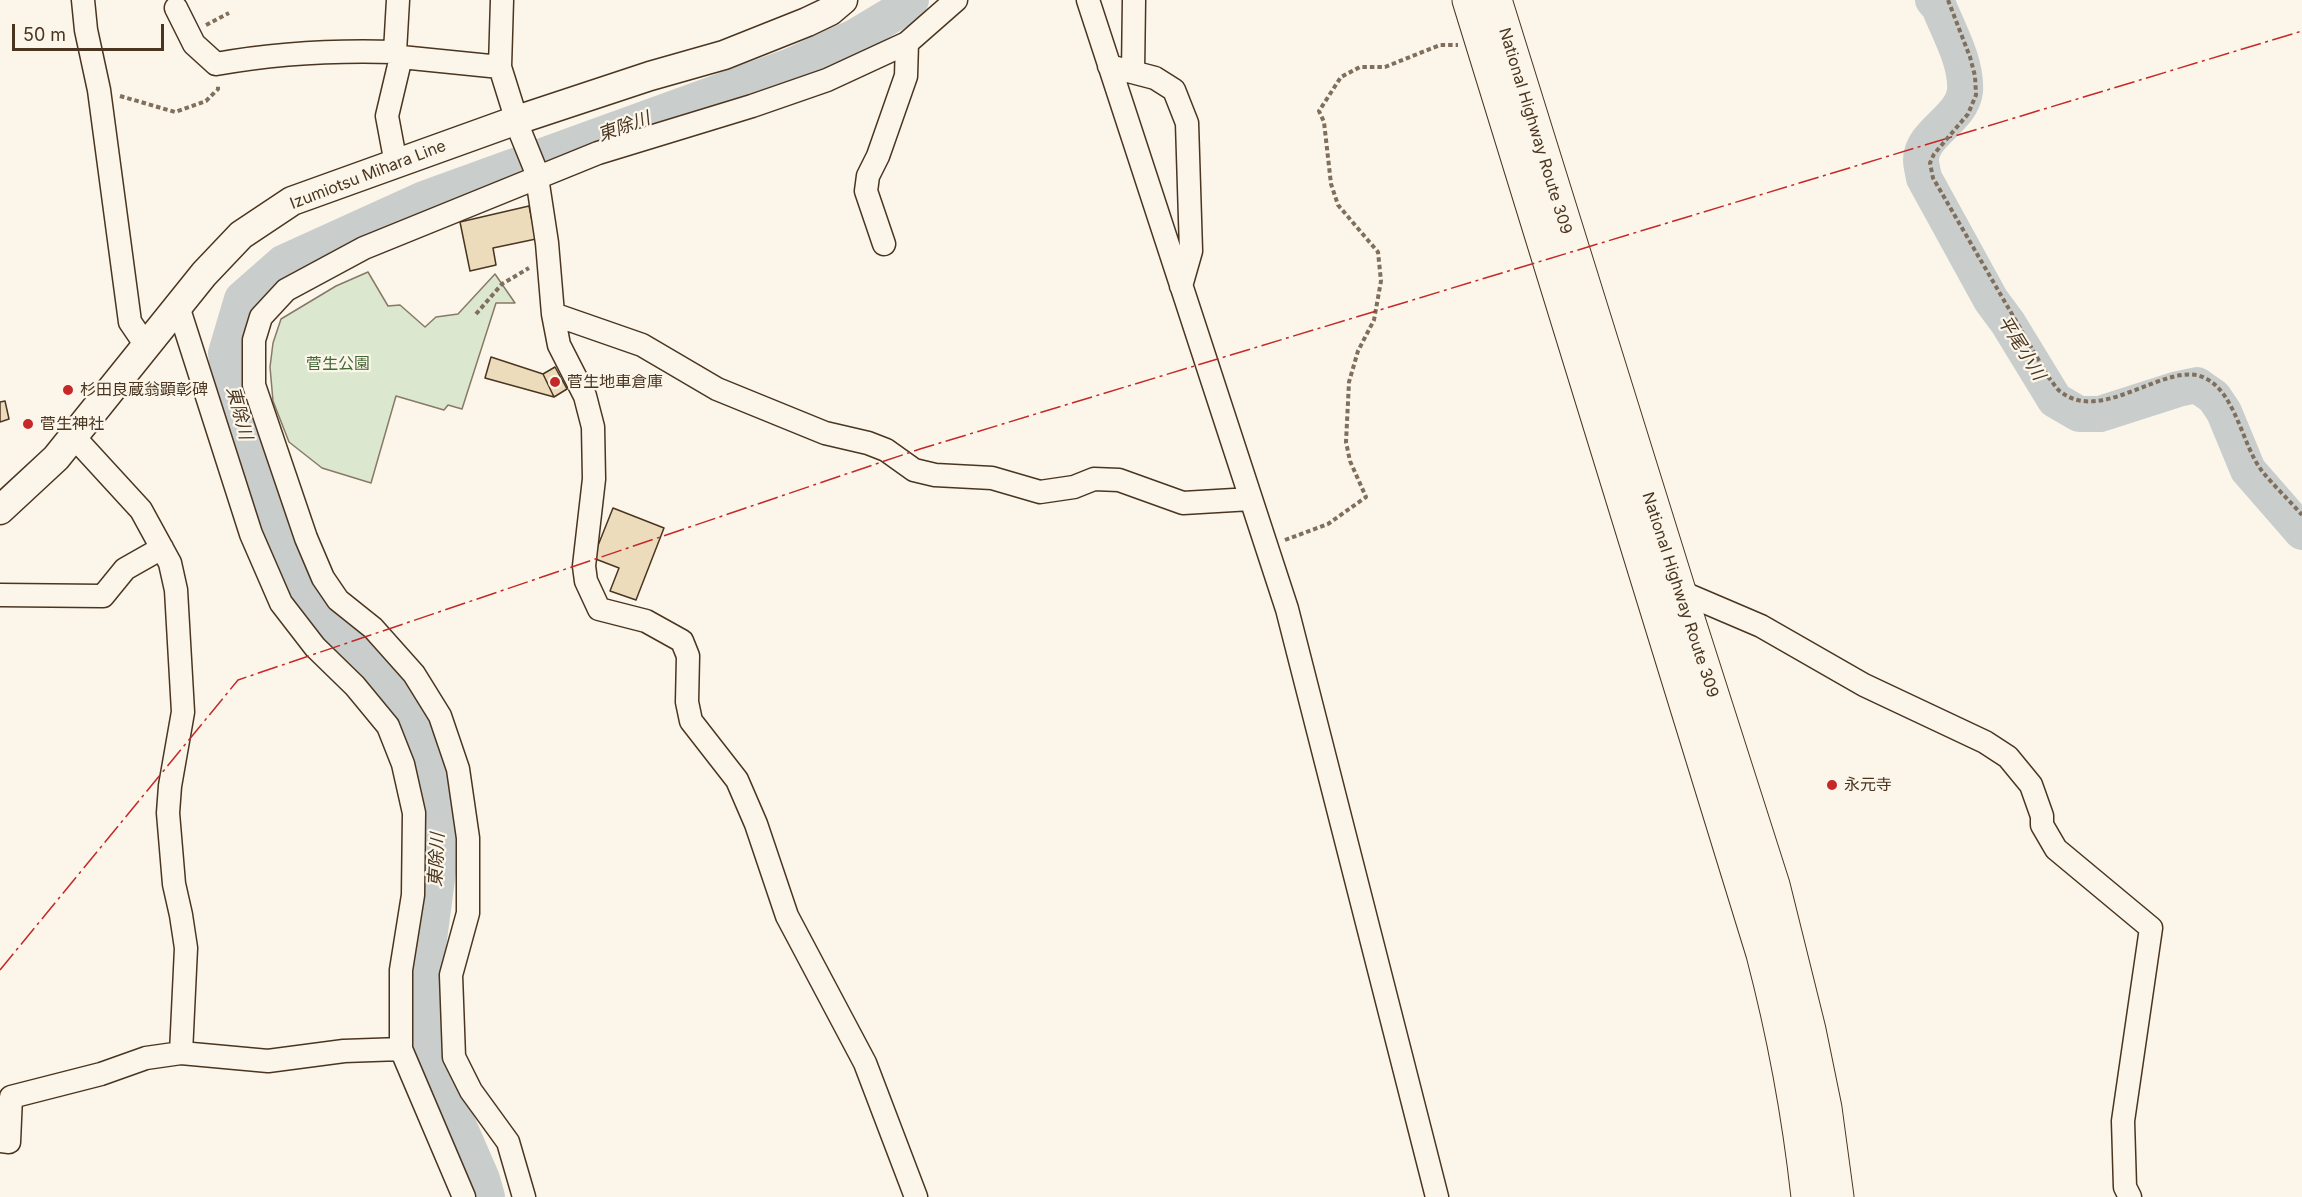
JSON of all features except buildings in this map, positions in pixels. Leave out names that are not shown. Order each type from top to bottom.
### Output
[{"type":"highway","name":"National Highway Route 309","points":[[1468,0],[1666,595],[1773,885],[1790,947],[1825,1108],[1837,1197]]},
{"type":"highway","name":"National Highway Route 309","points":[[1495,0],[1666,595],[1766,965],[1780,1021],[1801,1137],[1808,1197]]},
{"type":"main road","name":"Izumiotsu Mihara Line","points":[[0,510],[56,458],[204,274],[241,235],[292,201],[396,164],[519,127],[650,76],[724,55],[807,22],[833,2]]},
{"type":"street","points":[[83,0],[86,30],[99,90],[130,322],[147,347]]},
{"type":"street","points":[[396,164],[387,117],[398,55],[398,0]]},
{"type":"street","points":[[502,0],[500,67],[536,174],[548,257],[553,314],[559,345],[585,396],[593,427],[594,479],[584,566],[586,581],[599,609],[646,621],[682,641],[688,656],[687,702],[691,721],[737,780],[756,824],[787,916],[865,1063],[916,1197]]},
{"type":"street","points":[[524,1197],[508,1142],[471,1091],[454,1057],[451,975],[468,912],[468,838],[458,769],[440,716],[414,674],[373,628],[338,600],[323,578],[306,538],[254,385],[254,340],[261,317],[286,290],[364,248],[536,174],[741,110],[827,80],[907,43],[956,0]]},
{"type":"street","points":[[1088,0],[1287,609],[1437,1197]]},
{"type":"street","points":[[1133,72],[1134,0]]},
{"type":"street","points":[[176,8],[194,44],[216,64],[276,54],[338,50],[500,67]]},
{"type":"street","points":[[884,244],[866,191],[868,176],[878,156],[906,76],[907,43]]},
{"type":"street","points":[[1109,66],[1155,78],[1174,90],[1187,123],[1191,251],[1181,286]]},
{"type":"street","points":[[178,306],[251,534],[281,603],[315,647],[355,686],[388,726],[403,764],[414,813],[414,825],[413,895],[401,970],[401,1049],[464,1197]]},
{"type":"street","points":[[553,314],[642,345],[728,394],[825,433],[868,443],[886,450],[914,470],[935,475],[992,478],[1040,492],[1074,487],[1094,479],[1119,480],[1183,502],[1251,499]]},
{"type":"street","points":[[74,437],[141,510],[170,563],[176,590],[183,712],[170,786],[168,813],[174,884],[182,915],[186,948],[181,1053]]},
{"type":"street","points":[[0,596],[103,596],[125,569],[162,548]]},
{"type":"street","points":[[1666,595],[1761,626],[1864,685],[1985,742],[2008,757],[2031,785],[2042,816],[2042,825],[2056,849],[2151,928],[2123,1121],[2125,1188],[2130,1197]]},
{"type":"street","points":[[0,1141],[9,1142],[11,1097],[101,1074],[146,1058],[181,1053],[268,1061],[344,1051],[401,1049]]},
{"type":"path","points":[[1948,0],[1970,57],[1975,76],[1976,95],[1968,114],[1934,154],[1930,163],[1933,178],[2049,378],[2060,392],[2094,403],[2176,376],[2192,374],[2205,377],[2215,385],[2230,405],[2252,456],[2262,471],[2302,514]]},
{"type":"path","points":[[1267,547],[1328,524],[1366,497],[1350,461],[1346,442],[1349,382],[1358,351],[1374,320],[1381,281],[1378,252],[1338,205],[1331,184],[1324,122],[1319,111],[1341,77],[1360,67],[1384,67],[1440,45],[1454,44],[1484,50]]},
{"type":"path","points":[[99,90],[175,112],[206,101],[218,89],[216,64]]},
{"type":"path","points":[[476,314],[501,284],[548,257]]},
{"type":"green space","name":"菅生公園","points":[[368,272],[388,306],[400,305],[425,327],[436,317],[458,314],[495,274],[515,303],[496,303],[462,409],[448,405],[444,410],[396,396],[371,483],[322,468],[289,442],[273,401],[270,367],[273,343],[281,319],[336,286]]},
{"type":"waterway","name":"東除川","points":[[487,1197],[482,1179],[424,1046],[424,977],[439,864],[437,788],[420,733],[379,673],[304,592],[271,515],[232,398],[226,353],[242,299],[283,263],[424,199],[791,66],[855,37],[903,8],[911,0]]},
{"type":"waterway","name":"平尾小川","points":[[1933,0],[1939,7],[1957,48],[1965,80],[1965,91],[1957,110],[1927,142],[1923,150],[1921,160],[1924,178],[1991,300],[2008,323],[2055,400],[2079,414],[2100,414],[2197,385],[2214,397],[2224,412],[2248,470],[2302,532]]},
{"type":"power","points":[[0,970],[238,680],[920,449],[2302,31]]},
{"type":"place","name":"菅生地車倉庫","points":[[555,382]]},
{"type":"place","name":"杉田良蔵翁顕彰碑","points":[[68,390]]},
{"type":"place","name":"菅生神社","points":[[28,424]]},
{"type":"place","name":"永元寺","points":[[1832,785]]}]
